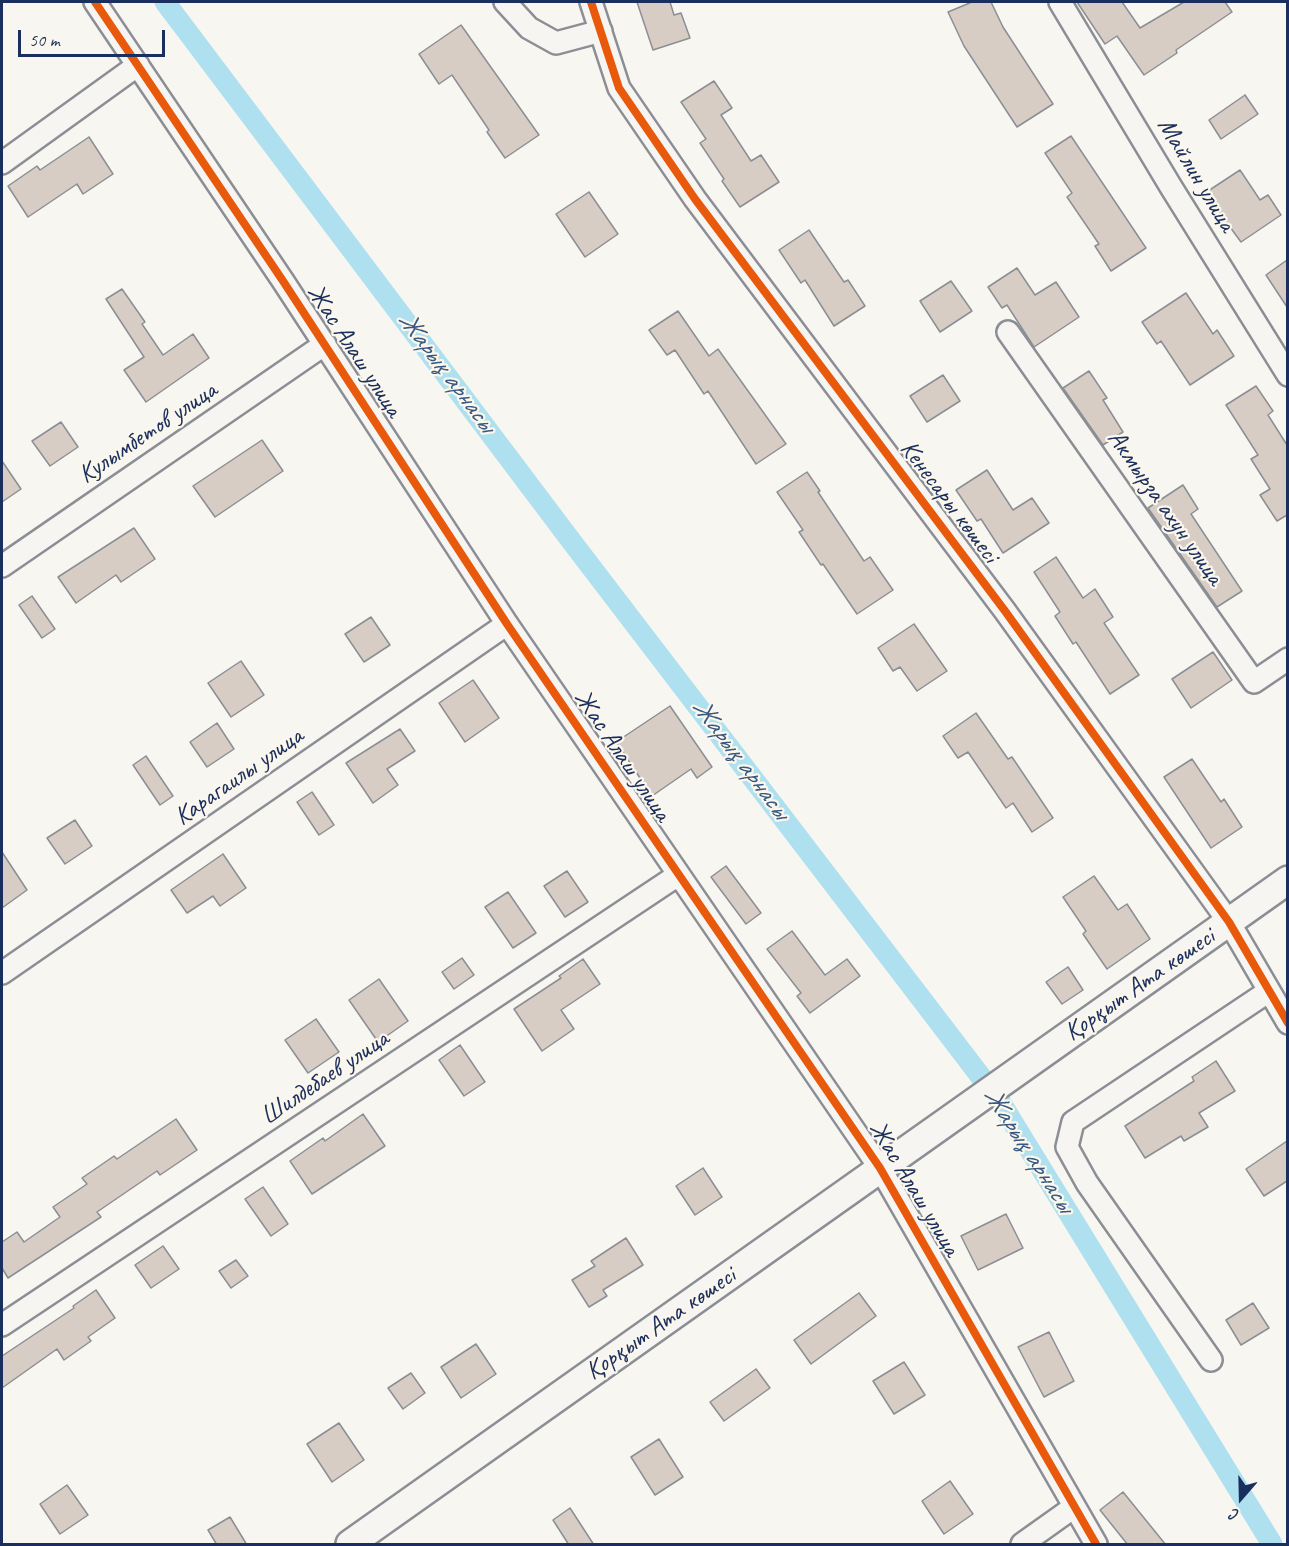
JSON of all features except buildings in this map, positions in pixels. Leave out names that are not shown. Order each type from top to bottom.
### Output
[{"type":"main road","name":"Қорқыт Ата көшесі","points":[[350,1545],[1287,880]]},
{"type":"street","name":"Жас Алаш улица","points":[[95,2],[325,344],[507,624],[880,1168],[1096,1545]]},
{"type":"street","points":[[505,2],[529,28],[556,43],[601,31]]},
{"type":"street","name":"Кенесары көшесі","points":[[591,2],[619,88],[694,200],[1005,610],[1229,922],[1287,1023]]},
{"type":"street","name":"Майлин улица","points":[[1060,2],[1170,188],[1287,375]]},
{"type":"street","points":[[2,163],[138,65]]},
{"type":"street","name":"Акмырза ахун улица","points":[[1008,332],[1254,682],[1287,659]]},
{"type":"street","name":"Кулымбетов улица","points":[[2,566],[325,344]]},
{"type":"street","name":"Карагаилы улица","points":[[2,973],[507,624]]},
{"type":"street","name":"Шилдебаев улица","points":[[2,1325],[678,875]]},
{"type":"street","points":[[1210,1360],[1088,1183],[1067,1147],[1073,1122],[1269,991]]},
{"type":"street","points":[[1022,1545],[1074,1507]]},
{"type":"waterway","name":"Жарық арнасы","points":[[165,2],[572,542],[1001,1103],[1272,1544]]},
{"type":"cycle path","points":[[95,2],[283,281],[507,624],[880,1168],[1096,1544]]},
{"type":"cycle path","points":[[591,2],[619,88],[695,199],[1005,611],[1229,922],[1288,1023]]}]
